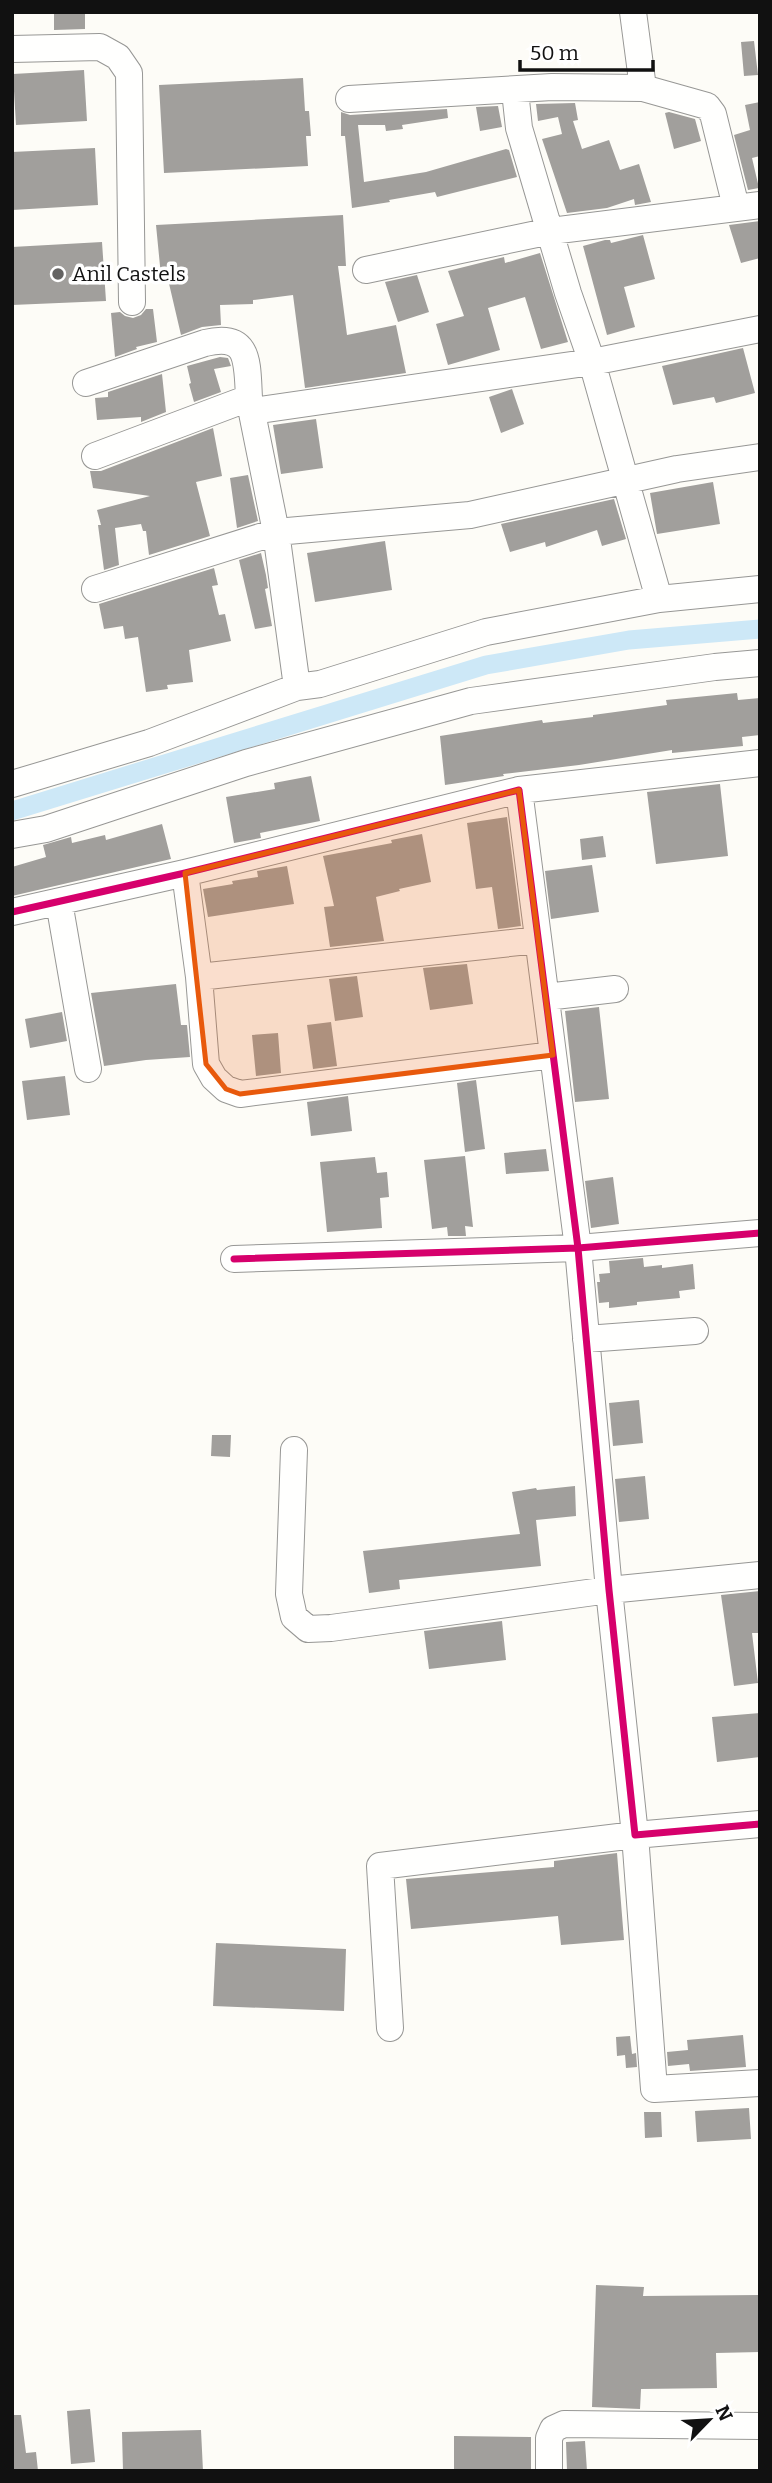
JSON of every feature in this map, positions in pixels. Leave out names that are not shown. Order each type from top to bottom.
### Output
[{"type":"street","points":[[633,12],[643,88]]},
{"type":"street","points":[[12,49],[100,47],[118,57],[129,73],[132,302]]},
{"type":"street","points":[[349,99],[552,88],[643,88],[707,106],[713,114],[748,206],[551,231],[366,270]]},
{"type":"street","points":[[515,91],[519,128],[568,293],[593,362],[660,599]]},
{"type":"street","points":[[95,456],[251,404],[593,362],[760,329]]},
{"type":"street","points":[[86,383],[223,339],[236,343],[244,354],[275,532],[298,687]]},
{"type":"street","points":[[95,589],[275,532],[470,515],[677,469],[760,457]]},
{"type":"street","points":[[12,784],[149,743],[298,687],[320,684],[486,632],[660,599],[760,589]]},
{"type":"street","points":[[12,835],[46,830],[246,763],[471,701],[760,663]]},
{"type":"street","points":[[12,912],[185,873],[519,790],[760,763]]},
{"type":"street","points":[[519,790],[578,1248],[609,1590],[635,1835],[654,2089],[760,2083]]},
{"type":"street","points":[[185,873],[199,977],[206,1063],[214,1078],[226,1089],[240,1094],[554,1055]]},
{"type":"street","points":[[59,902],[89,1069]]},
{"type":"street","points":[[199,977],[538,940]]},
{"type":"street","points":[[546,997],[615,989]]},
{"type":"street","points":[[234,1259],[578,1248],[760,1233]]},
{"type":"street","points":[[586,1339],[695,1331]]},
{"type":"street","points":[[293,1450],[289,1594],[294,1617],[308,1629],[609,1590],[760,1575]]},
{"type":"street","points":[[390,2028],[380,1866],[635,1835],[760,1824]]},
{"type":"street","points":[[549,2471],[549,2438],[553,2429],[564,2424],[760,2426]]},
{"type":"highlighted area","points":[[519,790],[553,1055],[240,1094],[226,1089],[206,1064],[185,873]]},
{"type":"building","points":[[54,12],[85,12],[85,29],[54,30]]},
{"type":"building","points":[[754,41],[758,75],[744,76],[741,42]]},
{"type":"building","points":[[84,70],[87,121],[16,125],[13,74]]},
{"type":"building","points":[[303,78],[305,111],[309,111],[311,136],[306,136],[308,166],[164,173],[159,85]]},
{"type":"building","points":[[760,102],[760,156],[752,158],[759,188],[748,190],[734,135],[750,130],[745,105]]},
{"type":"building","points":[[575,103],[578,120],[573,121],[582,149],[609,140],[620,170],[639,164],[651,202],[635,205],[634,199],[607,208],[567,213],[542,139],[562,134],[558,117],[538,121],[536,104]]},
{"type":"building","points":[[498,106],[502,127],[480,131],[476,107]]},
{"type":"building","points":[[447,109],[448,118],[402,125],[403,129],[386,131],[385,125],[358,125],[364,182],[426,172],[506,149],[509,150],[517,177],[437,197],[435,192],[352,208],[345,136],[341,136],[341,112],[350,115]]},
{"type":"building","points":[[665,113],[695,119],[701,141],[674,149]]},
{"type":"building","name":"Anil Castels","points":[[95,148],[98,205],[12,210],[12,152]]},
{"type":"building","points":[[343,215],[346,266],[338,266],[347,335],[396,325],[406,373],[305,388],[293,295],[253,300],[253,304],[220,305],[221,325],[202,327],[181,335],[167,275],[161,276],[156,225]]},
{"type":"building","points":[[760,221],[760,258],[741,263],[729,225]]},
{"type":"building","points":[[643,235],[655,279],[624,287],[635,327],[607,335],[583,246]]},
{"type":"building","name":"Anil Castels","points":[[102,242],[106,301],[12,305],[12,247]]},
{"type":"building","points":[[540,253],[568,342],[541,349],[525,297],[488,308],[500,350],[448,365],[436,324],[464,316],[448,271],[504,257],[505,263]]},
{"type":"building","points":[[417,275],[429,312],[398,322],[385,282]]},
{"type":"building","points":[[146,309],[153,309],[157,342],[136,347],[137,349],[115,357],[111,313],[120,312],[133,318]]},
{"type":"building","points":[[743,348],[755,393],[716,403],[714,397],[673,405],[662,366]]},
{"type":"building","points":[[220,357],[228,358],[231,366],[214,369],[221,392],[194,402],[187,366]]},
{"type":"building","points":[[162,374],[166,412],[141,422],[141,417],[97,420],[95,398],[108,397],[108,392]]},
{"type":"building","points":[[512,389],[524,424],[501,433],[489,397]]},
{"type":"building","points":[[316,419],[323,468],[281,474],[273,425]]},
{"type":"building","points":[[213,428],[222,476],[196,482],[210,536],[149,555],[146,531],[143,531],[141,524],[115,528],[119,565],[104,570],[98,525],[101,525],[97,510],[150,496],[93,488],[90,471],[101,471]]},
{"type":"building","points":[[248,475],[258,521],[237,528],[230,478]]},
{"type":"building","points":[[713,482],[720,524],[657,534],[650,493]]},
{"type":"building","points":[[614,499],[626,539],[602,546],[597,530],[546,547],[545,542],[510,552],[501,524]]},
{"type":"building","points":[[385,541],[392,590],[315,602],[307,553]]},
{"type":"building","points":[[261,553],[272,626],[255,629],[239,560]]},
{"type":"building","points":[[214,568],[218,585],[212,586],[219,615],[225,614],[231,641],[189,650],[193,682],[167,685],[168,689],[146,692],[138,637],[125,639],[123,626],[104,629],[99,604]]},
{"type":"building","points":[[737,693],[738,700],[760,698],[760,735],[742,737],[743,746],[672,753],[672,750],[445,785],[440,736],[542,720],[543,723],[593,717],[667,705],[666,700]]},
{"type":"building","points":[[311,776],[320,821],[260,833],[261,838],[234,843],[226,797],[275,789],[274,783]]},
{"type":"building","points":[[720,784],[728,856],[656,864],[647,792]]},
{"type":"building","points":[[507,817],[521,926],[498,929],[492,887],[476,889],[467,823]]},
{"type":"building","points":[[162,824],[171,859],[12,896],[12,867],[46,857],[43,845],[71,837],[72,843],[105,835],[106,840]]},
{"type":"building","points":[[422,834],[431,882],[376,897],[384,941],[330,947],[324,907],[334,906],[323,856],[392,843],[391,840]]},
{"type":"building","points":[[603,836],[606,857],[582,860],[580,839]]},
{"type":"building","points":[[592,865],[599,912],[551,919],[545,871]]},
{"type":"building","points":[[287,866],[294,904],[208,917],[203,889],[258,877],[257,871]]},
{"type":"building","points":[[467,964],[473,1004],[430,1010],[423,968]]},
{"type":"building","points":[[357,976],[363,1017],[335,1021],[329,979]]},
{"type":"building","points":[[176,984],[181,1025],[187,1025],[190,1057],[104,1066],[91,993]]},
{"type":"building","points":[[599,1007],[609,1099],[575,1102],[565,1011]]},
{"type":"building","points":[[62,1012],[67,1041],[30,1048],[25,1019]]},
{"type":"building","points":[[331,1022],[337,1066],[313,1069],[307,1025]]},
{"type":"building","points":[[278,1033],[281,1073],[256,1076],[252,1035]]},
{"type":"building","points":[[65,1076],[70,1115],[27,1120],[22,1081]]},
{"type":"building","points":[[476,1080],[485,1149],[465,1152],[457,1083]]},
{"type":"building","points":[[348,1096],[352,1131],[311,1136],[307,1102]]},
{"type":"building","points":[[546,1149],[549,1171],[506,1174],[504,1153]]},
{"type":"building","points":[[465,1156],[473,1227],[465,1226],[466,1236],[448,1236],[447,1227],[432,1229],[424,1160]]},
{"type":"building","points":[[375,1157],[377,1173],[387,1172],[389,1197],[380,1198],[382,1228],[327,1232],[320,1162]]},
{"type":"building","points":[[613,1177],[619,1224],[591,1228],[585,1181]]},
{"type":"building","points":[[643,1258],[644,1267],[693,1264],[695,1289],[679,1291],[680,1298],[637,1302],[637,1305],[609,1308],[609,1302],[599,1303],[597,1282],[600,1282],[599,1274],[610,1273],[609,1261]]},
{"type":"building","points":[[639,1400],[643,1443],[613,1446],[609,1403]]},
{"type":"building","points":[[212,1435],[231,1435],[230,1457],[211,1456]]},
{"type":"building","points":[[645,1476],[649,1519],[619,1522],[615,1479]]},
{"type":"building","points":[[575,1486],[576,1516],[536,1520],[541,1566],[399,1580],[400,1589],[369,1593],[363,1551],[520,1534],[512,1492]]},
{"type":"building","points":[[760,1591],[760,1633],[752,1633],[758,1683],[734,1686],[721,1595]]},
{"type":"building","points":[[502,1621],[506,1660],[429,1669],[424,1631]]},
{"type":"building","points":[[760,1713],[760,1757],[717,1762],[712,1717]]},
{"type":"building","points":[[617,1853],[624,1940],[561,1945],[558,1916],[411,1929],[406,1879],[554,1867],[554,1861]]},
{"type":"building","points":[[216,1943],[346,1949],[344,2011],[213,2006]]},
{"type":"building","points":[[743,2035],[746,2067],[690,2071],[689,2064],[668,2066],[667,2052],[688,2050],[687,2040]]},
{"type":"building","points":[[630,2036],[632,2054],[636,2053],[637,2067],[626,2068],[625,2055],[617,2056],[616,2037]]},
{"type":"building","points":[[749,2108],[751,2139],[697,2142],[695,2111]]},
{"type":"building","points":[[644,2112],[661,2112],[662,2137],[645,2138]]},
{"type":"building","points":[[596,2285],[644,2287],[643,2296],[760,2295],[760,2352],[716,2353],[717,2388],[641,2389],[640,2409],[592,2407]]},
{"type":"building","points":[[90,2409],[95,2462],[71,2464],[67,2411]]},
{"type":"building","points":[[12,2415],[21,2415],[26,2453],[36,2452],[38,2471],[12,2471]]},
{"type":"building","points":[[201,2430],[203,2471],[123,2471],[122,2432]]},
{"type":"building","points":[[454,2436],[531,2437],[531,2471],[454,2471]]},
{"type":"building","points":[[585,2441],[587,2471],[567,2471],[566,2442]]},
{"type":"waterway","points":[[12,811],[486,665],[629,640],[760,629]]},
{"type":"cycle path","points":[[12,912],[185,873],[519,790],[578,1248],[760,1233]]},
{"type":"cycle path","points":[[234,1259],[578,1248],[609,1590],[635,1835],[760,1824]]},
{"type":"place","name":"Anil Castels","points":[[58,274]]}]
